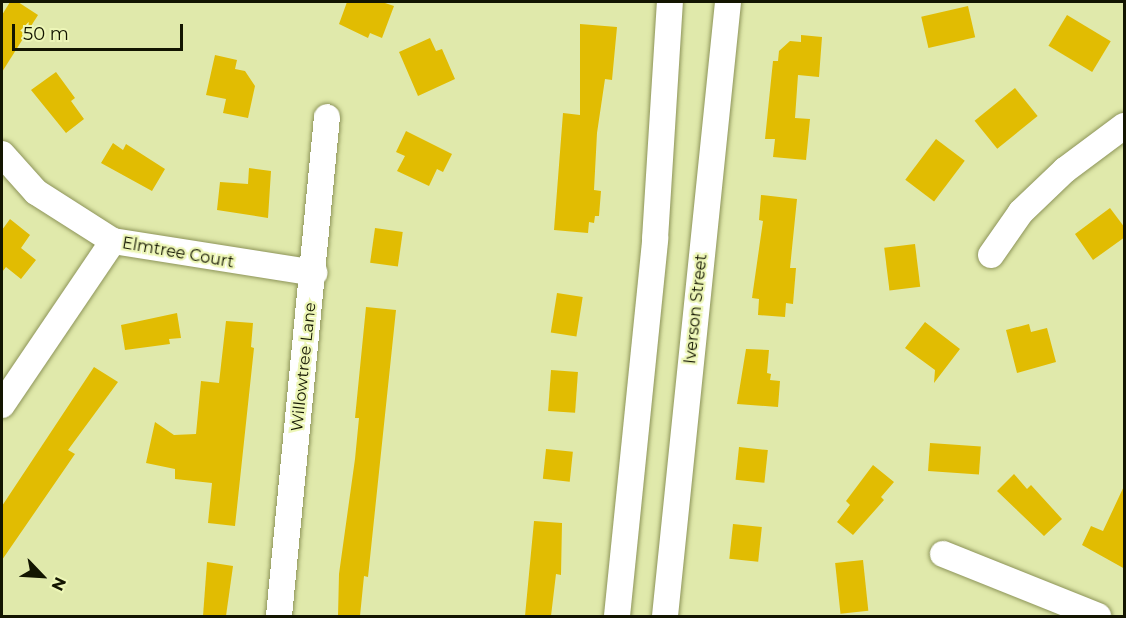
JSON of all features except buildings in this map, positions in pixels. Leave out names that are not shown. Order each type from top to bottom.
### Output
[{"type":"street","points":[[617,616],[655,239],[670,2]]},
{"type":"street","name":"Iverson Street","points":[[665,616],[728,2]]},
{"type":"street","name":"Willowtree Lane","points":[[279,616],[314,273],[327,117]]},
{"type":"street","points":[[991,255],[1021,212],[1065,170],[1125,126]]},
{"type":"street","name":"Elmtree Court","points":[[2,154],[36,192],[113,241],[314,273]]},
{"type":"street","points":[[2,405],[113,241]]},
{"type":"street","points":[[943,554],[1098,616]]}]
